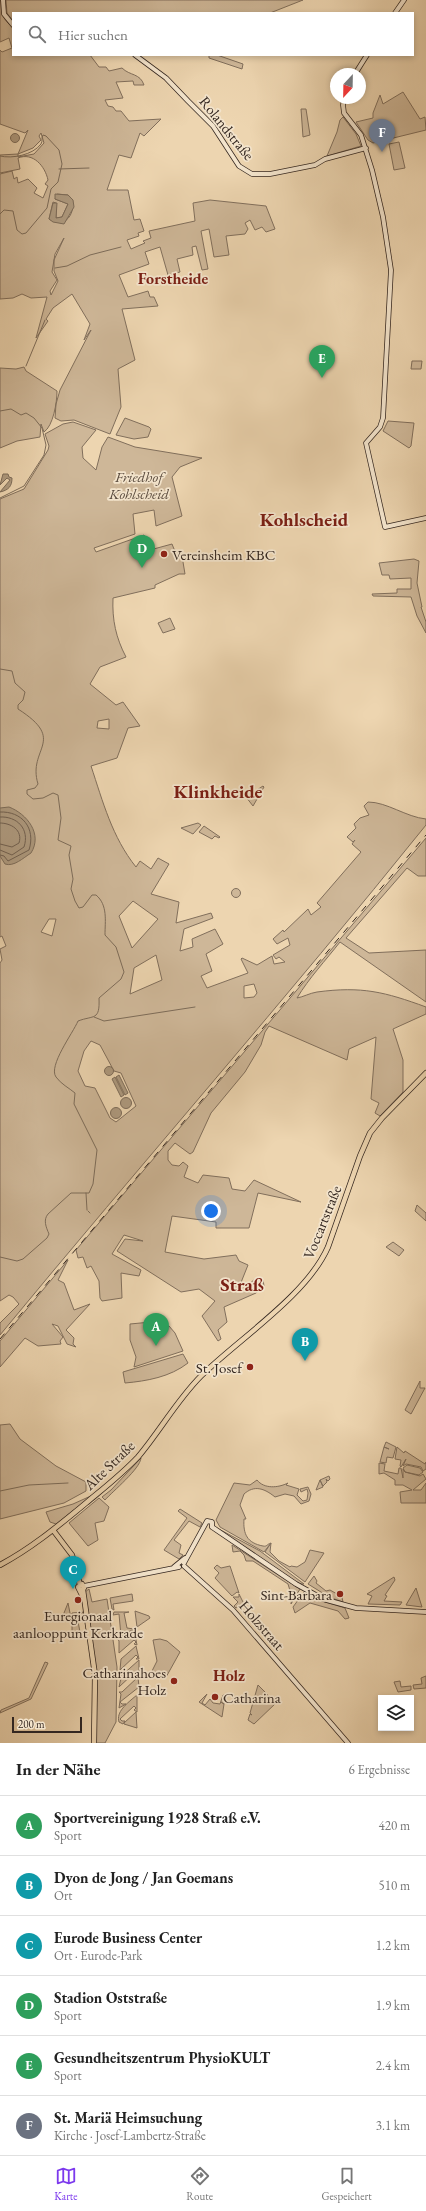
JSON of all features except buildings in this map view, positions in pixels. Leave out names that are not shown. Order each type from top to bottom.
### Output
[{"type":"main road","points":[[3,0],[4,14],[12,24]]},
{"type":"main road","points":[[396,12],[404,0]]},
{"type":"main road","name":"Rolandstraße","points":[[136,56],[166,78],[211,124],[235,160],[245,170],[252,174],[262,175],[315,165],[325,159],[366,148]]},
{"type":"main road","points":[[359,68],[366,56]]},
{"type":"main road","points":[[343,104],[344,113],[361,135],[366,148],[383,217],[391,270],[388,356],[383,418],[380,427],[366,441],[384,527],[426,518]]},
{"type":"main road","name":"Voccartstraße","points":[[217,1362],[299,1288],[317,1266],[328,1247],[360,1156],[370,1134],[382,1118],[426,1073]]},
{"type":"main road","name":"Alte Straße","points":[[0,1565],[26,1550],[107,1487],[132,1462],[184,1394],[217,1362]]},
{"type":"main road","points":[[82,1587],[172,1568],[184,1563],[202,1531],[208,1526],[296,1584],[323,1599],[356,1608],[426,1612]]},
{"type":"main road","points":[[53,1530],[72,1555],[82,1587],[94,1669],[94,1743]]},
{"type":"main road","name":"Holzstraat","points":[[184,1563],[233,1610],[348,1743]]},
{"type":"green space","points":[[0,0],[2,0],[1,8],[3,15],[7,22],[12,26],[12,48],[9,38],[0,42]]},
{"type":"green space","points":[[6,0],[303,0],[273,12],[12,12],[12,20],[7,13]]},
{"type":"green space","points":[[12,48],[12,56],[91,56],[99,67],[106,67],[109,71],[122,68],[125,71],[137,76],[142,81],[144,85],[134,85],[133,81],[116,82],[123,98],[105,100],[108,106],[113,107],[116,111],[121,111],[129,121],[161,119],[144,136],[140,133],[131,158],[119,155],[107,190],[128,190],[134,220],[140,219],[144,231],[138,233],[139,236],[127,240],[131,249],[145,243],[143,241],[151,238],[149,231],[195,221],[193,203],[210,200],[266,206],[275,229],[266,232],[262,227],[255,230],[250,220],[245,223],[248,229],[245,234],[226,236],[229,255],[214,257],[209,229],[201,231],[208,269],[202,270],[196,246],[192,247],[193,255],[177,259],[180,272],[168,275],[160,247],[145,252],[149,264],[119,275],[128,297],[148,291],[150,297],[154,297],[158,306],[122,309],[135,360],[118,369],[121,407],[110,434],[74,420],[61,421],[55,418],[56,404],[60,390],[91,330],[84,340],[90,324],[72,294],[53,308],[46,319],[48,321],[36,338],[47,297],[31,298],[22,294],[13,298],[0,299],[0,174],[12,171],[14,179],[17,177],[18,183],[28,179],[37,188],[34,193],[43,198],[48,186],[45,184],[48,180],[41,165],[29,157],[18,158],[20,169],[0,173],[0,155],[18,154],[28,130],[25,133],[0,124],[0,50],[2,52]],"holes":[[[41,133],[44,143],[34,154],[18,157],[18,154],[33,148],[41,140],[39,136]],[[57,194],[68,195],[73,204],[70,215],[62,222],[56,222],[49,219],[53,202],[56,203],[56,218],[62,217],[68,204],[55,199]],[[64,238],[54,260],[55,254]],[[54,260],[54,271],[58,281],[51,295],[50,291],[57,280],[52,272]]]},
{"type":"green space","points":[[209,56],[220,56],[243,64],[242,69],[209,58]]},
{"type":"green space","points":[[403,92],[420,119],[425,117],[426,130],[373,143],[368,140],[356,122],[373,118],[373,113],[380,95],[383,104]]},
{"type":"green space","points":[[301,109],[306,109],[310,135],[303,137]]},
{"type":"green space","points":[[343,117],[356,134],[361,146],[327,156],[337,132],[340,120]]},
{"type":"green space","points":[[399,142],[405,168],[394,170],[389,144]]},
{"type":"green space","points":[[412,361],[422,361],[421,369],[411,369]]},
{"type":"green space","points":[[24,367],[26,371],[57,391],[54,414],[50,425],[44,432],[41,424],[40,437],[17,441],[0,448],[0,368],[16,369]]},
{"type":"green space","points":[[125,418],[149,427],[151,429],[148,437],[134,439],[116,435]]},
{"type":"green space","points":[[388,421],[414,423],[411,446],[409,448],[383,431]]},
{"type":"green space","name":"Friedhof Kohlscheid","points":[[73,422],[96,430],[82,447],[83,458],[96,470],[102,447],[108,437],[135,447],[202,458],[180,467],[172,477],[182,516],[156,526],[154,510],[133,514],[135,534],[94,548],[96,552],[144,535],[150,550],[172,544],[174,549],[182,556],[185,574],[179,574],[155,585],[155,588],[113,598],[115,629],[126,657],[100,667],[90,684],[116,705],[123,702],[140,726],[128,728],[117,758],[91,766],[114,831],[136,867],[140,861],[151,869],[158,858],[169,864],[151,894],[179,902],[176,923],[211,913],[213,918],[184,929],[180,951],[193,947],[192,939],[215,929],[223,944],[206,954],[212,971],[201,976],[207,988],[248,973],[241,959],[242,958],[257,965],[272,956],[274,964],[285,962],[279,957],[276,959],[273,955],[290,945],[288,938],[277,944],[273,939],[283,930],[284,932],[308,909],[311,915],[321,907],[317,903],[361,852],[352,844],[355,840],[353,842],[347,837],[356,828],[354,824],[360,818],[369,815],[364,806],[368,802],[382,804],[411,816],[426,819],[426,825],[321,954],[0,1335],[0,1323],[19,1304],[9,1295],[0,1301],[0,963],[2,960],[0,949],[6,946],[2,936],[0,937],[0,499],[24,489],[48,450],[49,446],[45,434],[63,424]],"holes":[[[109,719],[109,729],[97,728],[98,721]],[[133,901],[158,919],[132,948],[119,916]],[[49,919],[56,919],[52,936],[41,932]],[[156,955],[162,980],[130,994],[134,968]],[[254,984],[257,993],[254,997],[244,998],[244,986]],[[91,1041],[100,1045],[114,1071],[121,1073],[136,1106],[116,1122],[110,1118],[95,1088],[85,1086],[78,1071],[84,1051]]]},
{"type":"green space","points":[[414,559],[419,561],[417,583],[421,607],[426,622],[426,633],[417,616],[411,597],[373,596],[372,594],[397,593],[397,589],[411,589],[411,578],[390,579],[389,575],[382,575],[379,563]]},
{"type":"green space","points":[[170,618],[175,629],[163,633],[158,623]]},
{"type":"green space","points":[[263,786],[264,787],[253,806],[246,797]]},
{"type":"green space","points":[[198,823],[201,825],[193,834],[181,828]]},
{"type":"green space","points":[[204,826],[220,837],[215,836],[212,839],[199,832]]},
{"type":"green space","points":[[426,838],[426,876],[418,876],[407,868],[346,938],[369,953],[426,950],[426,1002],[340,942],[312,976],[297,998],[317,992],[333,990],[360,990],[398,997],[426,1007],[426,1014],[393,1029],[403,1060],[403,1092],[380,1116],[375,1113],[379,1103],[371,1099],[376,1037],[349,1049],[347,1060],[269,1026],[265,1032],[261,1045],[245,1072],[211,1113],[193,1152],[190,1154],[175,1143],[168,1151],[168,1160],[172,1165],[179,1166],[183,1162],[188,1166],[184,1177],[198,1183],[203,1175],[229,1178],[232,1189],[245,1191],[254,1180],[301,1202],[258,1193],[249,1228],[216,1228],[216,1222],[172,1216],[165,1252],[204,1259],[236,1255],[239,1261],[248,1265],[240,1285],[246,1287],[256,1278],[263,1280],[264,1286],[256,1293],[224,1307],[227,1322],[218,1330],[221,1339],[218,1341],[202,1316],[215,1301],[199,1289],[181,1292],[117,1251],[125,1239],[143,1241],[124,1235],[112,1254],[141,1270],[139,1276],[121,1273],[122,1298],[102,1301],[100,1298],[99,1281],[91,1266],[87,1268],[83,1257],[78,1258],[76,1250]]},
{"type":"green space","points":[[236,888],[241,893],[236,898],[231,893]]},
{"type":"green space","points":[[417,1205],[426,1213],[426,1221],[415,1211]]},
{"type":"green space","points":[[393,1242],[404,1250],[399,1256],[386,1247]]},
{"type":"green space","points":[[68,1260],[58,1280],[64,1283],[74,1310],[90,1304],[66,1330],[74,1338],[73,1344],[76,1347],[67,1344],[58,1326],[52,1324],[63,1337],[60,1341],[61,1344],[38,1346],[25,1338],[0,1367],[0,1341]]},
{"type":"green space","points":[[151,1322],[157,1330],[169,1326],[175,1333],[183,1351],[134,1367],[136,1357],[130,1340],[130,1324]]},
{"type":"green space","points":[[183,1354],[188,1363],[174,1372],[142,1381],[125,1383],[123,1372]]},
{"type":"green space","points":[[420,1381],[420,1388],[425,1388],[411,1414],[405,1410]]},
{"type":"green space","points":[[10,1424],[20,1439],[56,1466],[86,1482],[86,1491],[64,1503],[0,1519],[0,1425]]},
{"type":"green space","points":[[386,1442],[396,1447],[393,1458],[387,1457],[386,1463],[380,1462]]},
{"type":"green space","points":[[397,1447],[404,1453],[405,1451],[425,1464],[426,1462],[426,1469],[423,1471],[421,1467],[406,1464],[403,1466],[406,1459],[401,1467],[401,1460],[395,1459]]},
{"type":"green space","points":[[141,1458],[131,1474],[105,1500],[102,1497],[111,1490]]},
{"type":"green space","points":[[379,1463],[385,1464],[384,1471],[398,1474],[399,1468],[401,1468],[403,1478],[403,1469],[405,1472],[420,1476],[423,1474],[426,1479],[413,1490],[421,1490],[426,1483],[426,1503],[401,1503],[400,1492],[412,1490],[403,1485],[395,1485],[395,1480],[384,1473],[379,1474]]},
{"type":"green space","points":[[407,1465],[420,1468],[423,1472],[419,1475],[405,1472],[403,1468]]},
{"type":"green space","points":[[329,1476],[330,1479],[328,1481],[326,1479],[327,1482],[323,1486],[320,1480]]},
{"type":"green space","points":[[257,1480],[263,1485],[271,1487],[288,1483],[286,1485],[299,1489],[297,1495],[303,1501],[307,1500],[307,1489],[301,1492],[300,1489],[308,1487],[311,1494],[309,1501],[301,1504],[294,1496],[285,1494],[275,1497],[267,1491],[259,1489],[252,1489],[244,1494],[240,1505],[246,1519],[244,1519],[245,1533],[253,1543],[258,1545],[265,1546],[271,1543],[264,1552],[220,1527],[216,1520],[234,1483],[250,1485]]},
{"type":"green space","points":[[320,1480],[323,1487],[316,1490]]},
{"type":"green space","points":[[93,1495],[56,1524],[50,1522],[46,1512],[73,1504]]},
{"type":"green space","points":[[99,1498],[109,1507],[104,1521],[95,1523],[98,1540],[88,1546],[69,1523]]},
{"type":"green space","points":[[180,1509],[202,1523],[200,1527],[189,1521],[174,1540],[181,1545],[179,1553],[183,1555],[179,1559],[164,1550],[187,1518],[178,1511]]},
{"type":"green space","points":[[215,1527],[260,1551],[304,1584],[299,1584]]},
{"type":"green space","points":[[271,1543],[270,1552],[279,1561],[290,1567],[297,1567],[305,1562],[310,1550],[324,1553],[305,1582],[265,1552]]},
{"type":"green space","points":[[232,1545],[300,1589],[291,1604],[292,1597],[288,1584],[253,1561],[246,1561],[244,1555],[240,1551],[233,1552]]},
{"type":"green space","points":[[217,1565],[221,1568],[230,1566],[239,1593],[237,1592],[232,1596],[215,1578],[219,1573],[214,1568]]},
{"type":"green space","points":[[314,1576],[317,1581],[316,1583],[326,1591],[330,1590],[337,1594],[341,1593],[343,1602],[329,1597],[308,1584]]},
{"type":"green space","points":[[394,1577],[395,1580],[385,1595],[387,1596],[384,1601],[402,1602],[400,1605],[368,1604],[372,1596],[367,1594]]},
{"type":"green space","points":[[416,1588],[422,1607],[406,1605]]},
{"type":"green space","points":[[89,1589],[92,1602],[107,1599],[117,1667],[116,1722],[105,1743],[95,1743],[96,1685],[85,1592]]},
{"type":"green space","points":[[304,1592],[325,1602],[345,1608],[349,1618],[345,1619],[338,1611],[310,1603],[295,1613],[293,1607]]},
{"type":"green space","points":[[132,1594],[133,1601],[113,1604],[114,1610],[112,1609],[110,1598]]},
{"type":"green space","points":[[239,1594],[244,1604],[236,1608],[234,1606],[238,1602],[233,1597],[239,1597]]},
{"type":"green space","points":[[68,1603],[71,1618],[62,1618]]},
{"type":"green space","points":[[135,1611],[149,1616],[150,1618],[137,1627]]},
{"type":"green space","points":[[84,1612],[77,1616],[80,1632],[88,1632],[89,1638],[72,1638],[72,1613]]},
{"type":"green space","points":[[114,1612],[129,1612],[124,1613],[127,1628],[134,1629],[121,1636],[119,1614],[113,1615]]},
{"type":"green space","points":[[134,1630],[137,1645],[134,1644],[136,1642],[134,1640],[119,1653],[119,1641],[117,1638]]},
{"type":"green space","points":[[160,1639],[167,1641],[180,1652],[165,1679],[158,1673],[152,1671],[157,1661],[153,1640]]},
{"type":"green space","points":[[136,1646],[139,1659],[136,1659],[138,1657],[136,1655],[120,1670],[121,1659]]},
{"type":"green space","points":[[139,1660],[139,1677],[136,1676],[138,1674],[135,1672],[119,1687],[120,1677]]},
{"type":"green space","points":[[45,1662],[48,1663],[31,1699],[0,1713],[1,1710],[29,1698]]},
{"type":"green space","points":[[426,1676],[426,1688],[414,1689],[413,1685],[422,1684],[421,1678]]},
{"type":"green space","points":[[138,1677],[139,1687],[120,1702],[122,1704],[126,1704],[119,1708],[121,1694],[119,1692],[122,1692]]},
{"type":"green space","points":[[400,1681],[401,1687],[411,1686],[411,1690],[398,1692],[394,1682]]},
{"type":"green space","points":[[258,1685],[276,1703],[254,1724],[248,1720],[250,1714],[252,1715],[250,1713]]},
{"type":"green space","points":[[207,1694],[202,1703],[205,1705],[210,1699],[213,1703],[220,1704],[223,1695],[226,1696],[222,1717],[199,1702]]},
{"type":"green space","points":[[137,1695],[137,1712],[134,1710],[136,1708],[134,1706],[120,1719],[125,1721],[123,1724],[119,1722],[118,1718],[120,1711]]},
{"type":"green space","points":[[136,1712],[137,1728],[124,1724],[124,1723]]},
{"type":"water","points":[[15,133],[20,138],[15,143],[10,138]]},
{"type":"water","points":[[55,194],[68,195],[73,200],[74,207],[64,224],[53,222],[49,219],[53,203],[57,203],[56,218],[62,217],[68,204],[55,199]]},
{"type":"water","points":[[3,474],[8,474],[9,477],[12,478],[12,481],[8,489],[0,492],[10,480],[7,478],[0,485]]},
{"type":"water","points":[[9,807],[22,814],[27,820],[34,832],[35,839],[31,853],[18,862],[8,865],[5,864],[0,856],[0,808]]},
{"type":"water","points":[[109,1066],[114,1071],[109,1076],[104,1071]]},
{"type":"water","points":[[119,1075],[128,1093],[125,1095],[116,1077]]},
{"type":"water","points":[[115,1077],[124,1095],[121,1097],[112,1079]]},
{"type":"water","points":[[126,1097],[130,1099],[132,1103],[130,1107],[126,1109],[122,1107],[120,1103],[122,1099]]},
{"type":"water","points":[[114,1108],[118,1108],[120,1109],[120,1117],[114,1118],[111,1115],[111,1111]]},
{"type":"waterway","points":[[0,156],[10,157],[33,151],[41,144],[43,135],[46,136],[59,150],[62,164],[58,182],[51,189],[47,208],[26,233],[22,234],[17,230],[13,211],[4,210],[0,214]]},
{"type":"waterway","points":[[59,169],[89,168]]},
{"type":"waterway","points":[[55,268],[67,266],[90,255],[121,247]]},
{"type":"waterway","points":[[26,366],[45,320]]},
{"type":"waterway","points":[[0,411],[11,409],[21,415],[26,413],[34,418],[42,428],[46,445],[44,455],[24,486],[0,498]]},
{"type":"waterway","points":[[0,669],[12,671],[15,683],[25,692],[23,700],[18,705],[18,709],[33,720],[41,729],[43,737],[43,745],[37,762],[36,772],[38,784],[35,788],[27,790],[27,794],[33,799],[43,798],[53,793],[58,795],[61,818],[58,840],[71,846],[69,855],[73,879],[71,889],[75,901],[79,908],[83,907],[92,895],[96,895],[100,899],[105,914],[105,935],[116,947],[124,972],[121,979],[99,998],[97,1014],[78,1021],[62,1049],[55,1065],[54,1072],[56,1077],[75,1093],[74,1104],[97,1150],[93,1184],[89,1193],[71,1193],[46,1216],[45,1221],[49,1234],[47,1238],[23,1259],[17,1261],[0,1257]]},
{"type":"waterway","points":[[94,1017],[104,1021],[195,1007]]},
{"type":"waterway","points":[[86,1193],[87,1210]]},
{"type":"waterway","points":[[0,1491],[29,1485],[68,1483]]},
{"type":"railway","points":[[0,1339],[426,835]]},
{"type":"place","name":"St. Mariä Heimsuchung","points":[[382,152]]},
{"type":"place","name":"Gesundheitszentrum PhysioKULT","points":[[322,378]]},
{"type":"place","name":"Vereinsheim KBC","points":[[164,554]]},
{"type":"place","name":"Stadion Oststraße","points":[[142,568]]},
{"type":"place","name":"Sportvereinigung 1928 Straß e.V.","points":[[156,1346]]},
{"type":"place","name":"Dyon de Jong / Jan Goemans","points":[[305,1361]]},
{"type":"place","name":"St. Josef","points":[[250,1367]]},
{"type":"place","name":"Eurode Business Center","points":[[73,1589]]},
{"type":"place","name":"Sint-Barbara","points":[[340,1594]]},
{"type":"place","name":"Euregionaal aanlooppunt Kerkrade","points":[[78,1600]]},
{"type":"place","name":"Catharinahoes Holz","points":[[174,1681]]},
{"type":"place","name":"Catharina","points":[[215,1697]]},
{"type":"district","name":"Forstheide","points":[[173,278]]},
{"type":"district","name":"Kohlscheid","points":[[304,519]]},
{"type":"district","name":"Klinkheide","points":[[218,791]]},
{"type":"district","name":"Straß","points":[[242,1284]]},
{"type":"district","name":"Holz","points":[[229,1675]]}]
